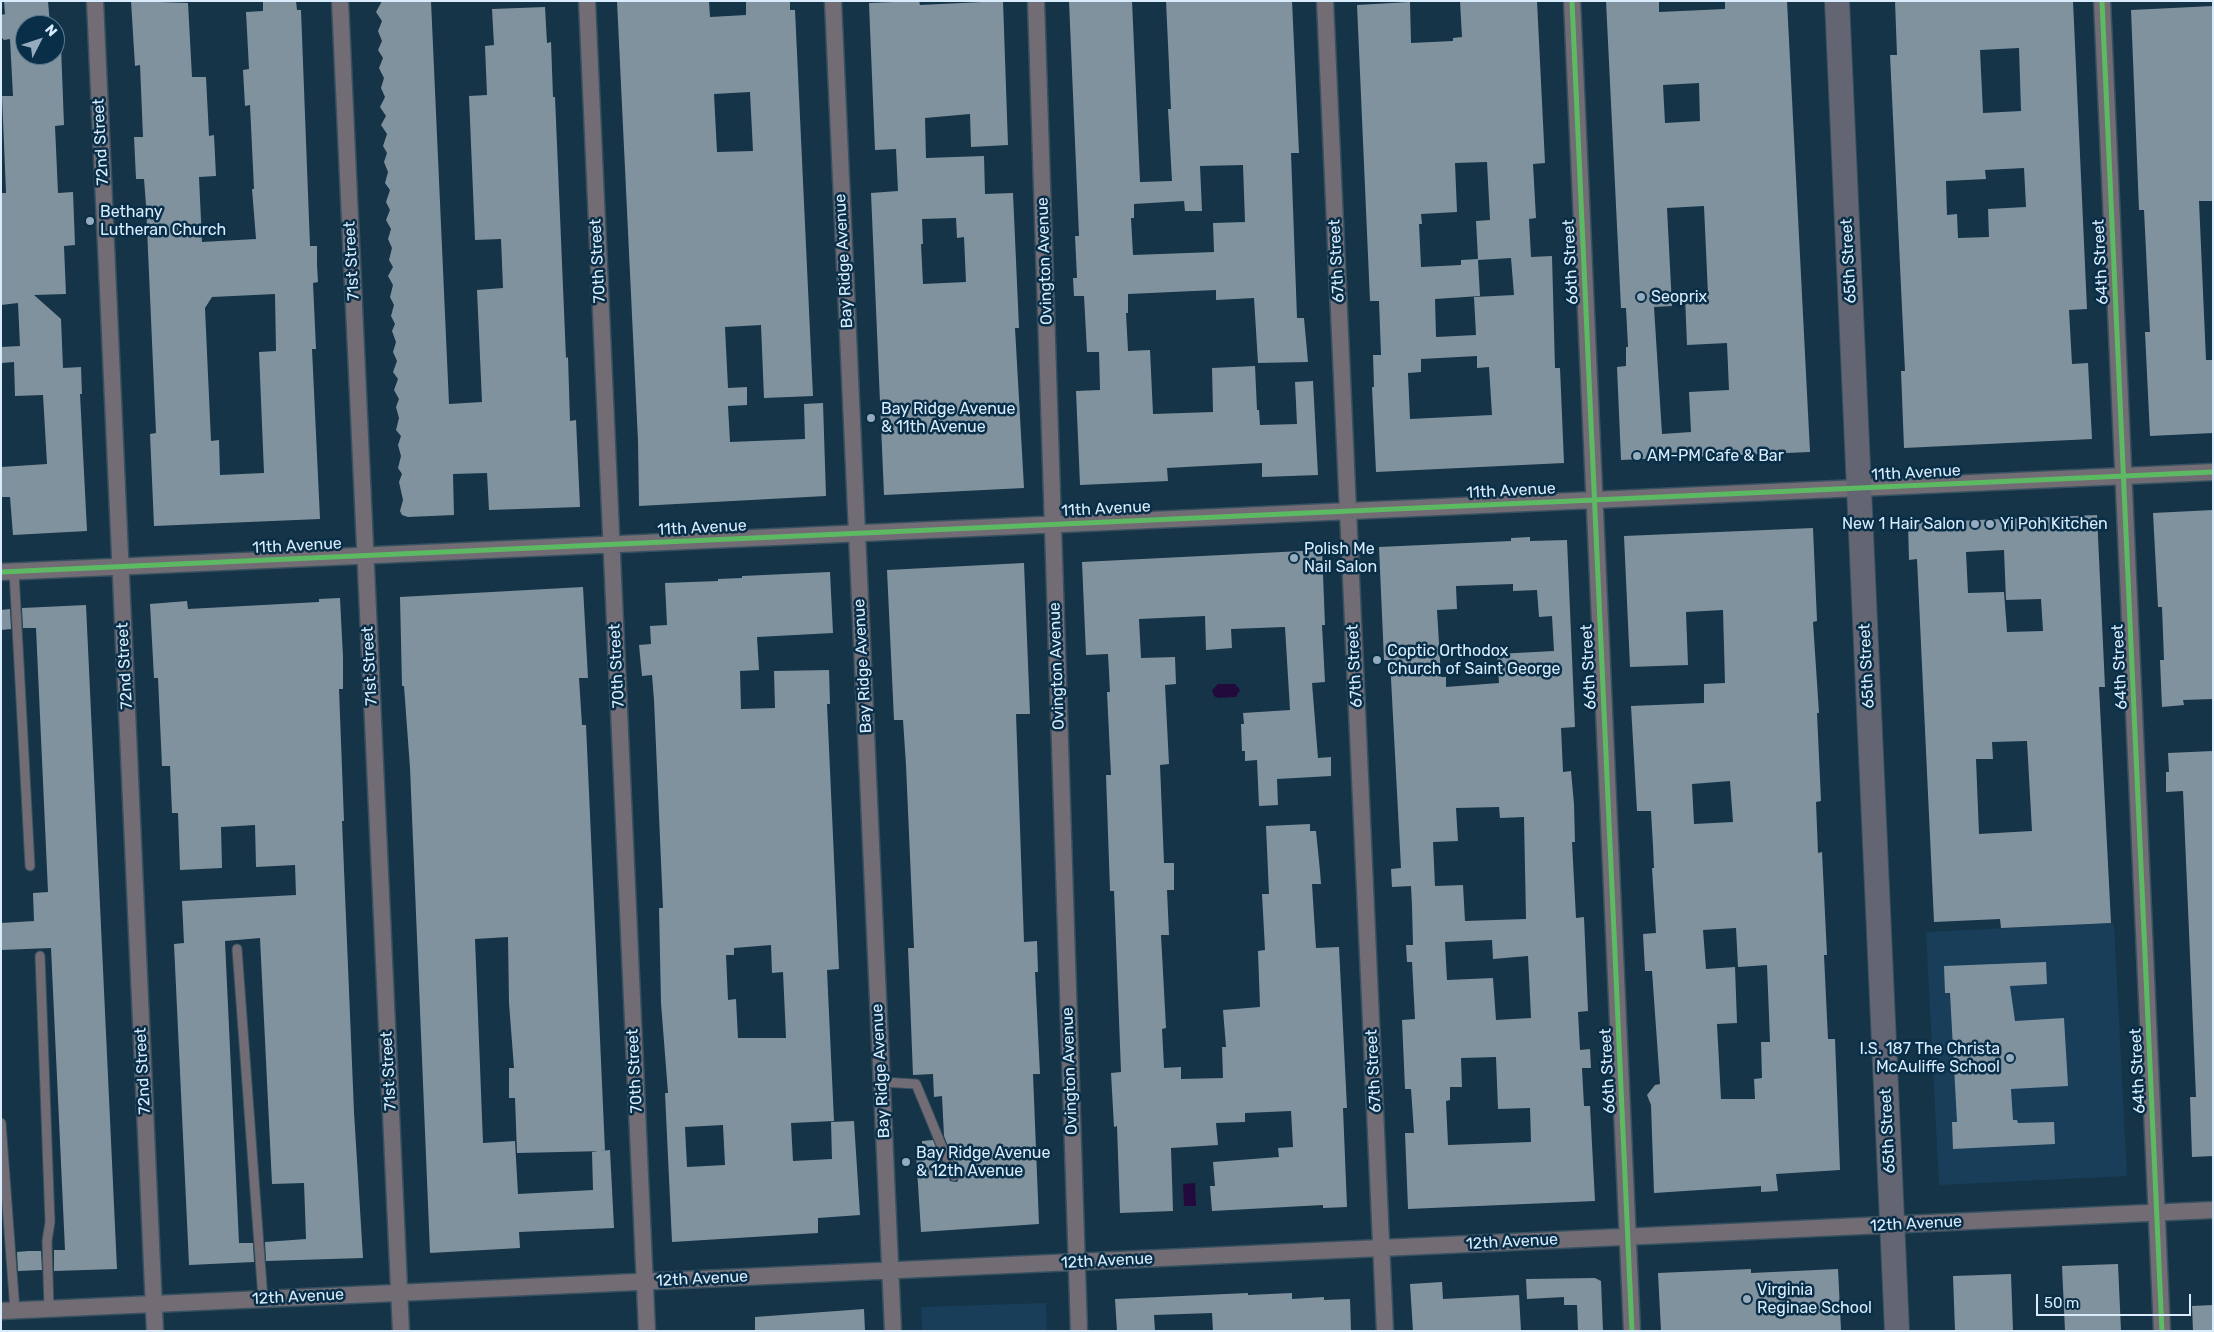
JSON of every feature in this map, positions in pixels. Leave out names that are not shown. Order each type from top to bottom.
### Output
[{"type":"main road","name":"65th Street","points":[[1837,1],[1897,1331]]},
{"type":"street","name":"72nd Street","points":[[95,1],[155,1331]]},
{"type":"street","name":"71st Street","points":[[340,1],[401,1331]]},
{"type":"street","name":"70th Street","points":[[587,1],[647,1331]]},
{"type":"street","name":"Bay Ridge Avenue","points":[[833,1],[893,1331]]},
{"type":"street","name":"Ovington Avenue","points":[[1036,1],[1079,1331]]},
{"type":"street","name":"67th Street","points":[[1325,1],[1385,1331]]},
{"type":"street","name":"66th Street","points":[[1572,1],[1632,1331]]},
{"type":"street","name":"64th Street","points":[[2102,1],[2162,1331]]},
{"type":"street","name":"11th Avenue","points":[[8,572],[2213,472]]},
{"type":"street","name":"12th Avenue","points":[[8,1311],[2213,1210]]},
{"type":"lane","points":[[8,572],[30,866]]},
{"type":"lane","points":[[238,949],[263,1299]]},
{"type":"lane","points":[[40,956],[50,1222],[47,1241],[50,1309]]},
{"type":"lane","points":[[882,1082],[916,1084],[954,1176]]},
{"type":"lane","points":[[1,1123],[8,1311]]},
{"type":"shaded area","points":[[1218,684],[1235,684],[1240,690],[1236,697],[1218,698],[1214,696],[1212,690]]},
{"type":"shaded area","points":[[2114,923],[2127,1176],[1939,1185],[1926,932]]},
{"type":"shaded area","points":[[1195,1183],[1196,1206],[1184,1206],[1183,1184]]},
{"type":"shaded area","points":[[1046,1303],[1047,1331],[922,1331],[921,1307]]},
{"type":"building","points":[[4,1],[48,1],[49,15],[15,15],[15,65],[62,65],[64,125],[55,126],[58,193],[73,192],[75,245],[64,246],[66,294],[34,295],[61,319],[63,368],[81,367],[82,394],[80,394],[87,531],[13,535],[10,497],[1,497],[1,467],[47,464],[43,395],[15,396],[14,362],[1,363],[1,347],[20,346],[18,303],[1,305],[1,193],[6,193],[2,96],[13,96],[10,39],[4,40],[1,37],[1,15],[5,14]]},
{"type":"building","points":[[131,1],[188,3],[192,77],[206,77],[209,136],[214,135],[216,176],[199,177],[202,242],[256,239],[252,189],[254,189],[250,105],[245,106],[243,70],[249,69],[246,12],[263,11],[263,1],[296,1],[297,10],[301,10],[310,246],[317,246],[318,282],[313,283],[316,349],[312,349],[320,519],[154,526],[150,434],[156,433],[144,179],[136,179],[134,137],[143,137],[140,65],[135,66]],"holes":[[[275,294],[276,351],[259,352],[264,473],[220,475],[219,440],[211,441],[205,308],[212,297]]]},
{"type":"building","points":[[382,1],[431,1],[449,404],[482,402],[477,290],[503,288],[501,239],[475,240],[469,96],[487,95],[485,46],[494,45],[492,9],[545,7],[547,43],[551,42],[553,97],[555,97],[570,421],[576,420],[580,507],[489,510],[487,473],[453,474],[454,515],[408,517],[402,515],[400,511],[403,500],[399,482],[402,474],[398,468],[401,456],[398,445],[401,436],[396,430],[399,418],[396,407],[399,399],[394,390],[398,379],[393,372],[397,361],[393,352],[396,342],[392,331],[395,324],[391,316],[394,305],[390,297],[393,285],[388,276],[393,267],[389,260],[392,248],[388,239],[391,229],[386,220],[390,210],[386,202],[390,190],[385,183],[388,172],[384,162],[387,153],[383,146],[387,134],[381,125],[386,116],[380,107],[385,97],[381,88],[384,78],[379,68],[383,58],[378,50],[382,41],[378,31],[382,21],[376,12]]},
{"type":"building","points":[[617,1],[709,1],[710,17],[746,15],[746,1],[790,1],[790,10],[795,10],[813,396],[764,398],[761,325],[725,327],[728,388],[747,387],[747,405],[728,406],[730,442],[805,439],[804,404],[823,403],[826,496],[639,506],[638,441]],"holes":[[[750,92],[753,151],[717,152],[714,94]]]},
{"type":"building","points":[[919,1],[920,5],[1003,1],[1008,145],[971,147],[970,114],[925,118],[926,158],[984,156],[985,194],[1013,193],[1019,328],[1015,328],[1024,488],[884,495],[871,193],[898,191],[896,149],[875,150],[869,3]],"holes":[[[956,218],[957,238],[964,237],[966,282],[923,284],[922,219]]]},
{"type":"building","points":[[1069,1],[1132,1],[1140,182],[1172,181],[1168,109],[1171,109],[1166,1],[1292,1],[1299,153],[1291,153],[1297,318],[1304,318],[1308,362],[1258,363],[1254,298],[1216,300],[1216,290],[1128,294],[1128,313],[1126,313],[1128,351],[1150,350],[1153,414],[1213,412],[1212,368],[1255,366],[1257,410],[1259,410],[1260,425],[1297,424],[1295,382],[1313,381],[1318,475],[1262,477],[1262,463],[1167,468],[1168,481],[1080,485],[1076,391],[1100,390],[1099,352],[1087,352],[1084,296],[1074,296],[1073,278],[1077,278],[1075,236],[1079,236]],"holes":[[[1243,165],[1245,222],[1213,223],[1214,252],[1133,255],[1131,218],[1134,218],[1134,204],[1184,201],[1185,211],[1202,211],[1200,166]]]},
{"type":"building","points":[[1460,1],[1537,1],[1545,163],[1533,164],[1536,218],[1529,219],[1531,257],[1552,256],[1555,368],[1560,368],[1564,463],[1376,472],[1372,387],[1374,387],[1373,355],[1381,355],[1379,301],[1370,301],[1357,5],[1410,2],[1411,43],[1453,41],[1453,38],[1462,37]],"holes":[[[1487,162],[1490,220],[1476,221],[1478,259],[1461,260],[1461,265],[1421,267],[1419,224],[1422,224],[1421,214],[1457,212],[1455,163]],[[1511,258],[1514,295],[1474,297],[1476,335],[1436,337],[1435,299],[1480,296],[1478,260]],[[1477,356],[1477,368],[1489,367],[1492,415],[1410,419],[1408,373],[1421,372],[1421,359]]]},
{"type":"building","points":[[1606,1],[1659,1],[1659,12],[1725,9],[1725,1],[1787,1],[1810,452],[1621,460],[1617,367],[1626,366],[1626,347],[1628,347],[1626,308],[1621,308]],"holes":[[[1699,83],[1700,121],[1665,123],[1663,85]],[[1704,206],[1708,295],[1685,296],[1687,345],[1727,343],[1729,390],[1689,392],[1691,432],[1662,434],[1654,307],[1672,306],[1667,208]]]},
{"type":"building","points":[[1895,1],[2073,1],[2087,309],[2069,310],[2072,364],[2088,363],[2092,439],[1904,448],[1901,371],[1905,371],[1890,55],[1897,55]],"holes":[[[2019,48],[2021,111],[1983,113],[1980,50]],[[2024,168],[2026,207],[1988,209],[1989,237],[1958,238],[1957,214],[1947,215],[1946,181],[1986,179],[1985,170]]]},
{"type":"building","points":[[2213,6],[2213,201],[2199,201],[2206,360],[2213,360],[2213,433],[2150,436],[2145,332],[2150,332],[2144,210],[2139,210],[2131,10]]},
{"type":"building","points":[[2213,510],[2213,699],[2183,700],[2184,705],[2162,707],[2160,660],[2164,660],[2162,607],[2158,607],[2153,513]]},
{"type":"building","points":[[2097,515],[2105,687],[2099,687],[2111,923],[2001,928],[2000,919],[1934,922],[1917,559],[1909,560],[1908,523]],"holes":[[[2004,550],[2006,600],[2041,599],[2043,631],[2007,632],[2004,592],[1968,593],[1966,552]],[[2027,741],[2032,831],[1979,834],[1976,759],[1993,759],[1992,742]]]},
{"type":"building","points":[[1813,528],[1817,621],[1813,622],[1819,713],[1817,713],[1821,801],[1816,802],[1818,853],[1822,852],[1827,955],[1824,955],[1828,1039],[1835,1039],[1840,1170],[1776,1174],[1778,1191],[1761,1192],[1761,1186],[1654,1193],[1651,1105],[1647,1095],[1655,1085],[1660,1084],[1652,971],[1645,971],[1643,934],[1656,933],[1652,868],[1654,868],[1653,846],[1651,811],[1637,811],[1631,706],[1704,703],[1704,684],[1725,683],[1723,610],[1686,612],[1688,665],[1630,667],[1624,536]],"holes":[[[1730,781],[1733,822],[1694,824],[1692,784]],[[1736,928],[1738,967],[1767,965],[1770,1042],[1761,1042],[1762,1078],[1754,1079],[1755,1099],[1721,1099],[1717,1024],[1737,1023],[1735,967],[1706,969],[1703,930]]]},
{"type":"building","points":[[1530,537],[1530,541],[1567,540],[1575,727],[1561,728],[1563,772],[1571,771],[1574,804],[1575,842],[1572,842],[1576,918],[1584,917],[1588,1011],[1578,1012],[1580,1050],[1590,1049],[1591,1068],[1582,1068],[1584,1106],[1590,1106],[1595,1201],[1408,1209],[1405,1133],[1414,1133],[1411,1089],[1405,1089],[1402,1020],[1415,1019],[1412,962],[1407,962],[1406,945],[1413,945],[1412,906],[1411,886],[1392,887],[1391,869],[1401,868],[1390,660],[1384,660],[1379,547],[1511,541],[1511,538]],"holes":[[[1513,584],[1513,591],[1537,590],[1539,617],[1552,616],[1554,651],[1497,654],[1499,683],[1446,687],[1446,677],[1441,677],[1437,610],[1457,609],[1456,586]],[[1499,807],[1500,818],[1524,817],[1526,919],[1465,921],[1463,885],[1435,886],[1433,842],[1458,841],[1456,808]],[[1492,940],[1493,959],[1528,956],[1531,1018],[1496,1020],[1493,978],[1447,980],[1445,942]],[[1496,1057],[1498,1109],[1530,1108],[1531,1142],[1448,1145],[1446,1101],[1450,1100],[1450,1087],[1462,1087],[1461,1058]]]},
{"type":"building","points":[[1322,550],[1325,625],[1322,625],[1325,682],[1312,683],[1318,758],[1331,757],[1331,776],[1277,779],[1278,805],[1259,806],[1257,760],[1245,761],[1245,751],[1242,751],[1241,724],[1244,724],[1243,713],[1290,710],[1285,627],[1231,629],[1232,648],[1206,650],[1205,616],[1139,619],[1141,658],[1175,657],[1176,684],[1165,685],[1169,764],[1160,765],[1164,863],[1174,863],[1174,890],[1167,890],[1169,935],[1161,935],[1166,1028],[1162,1029],[1164,1068],[1181,1067],[1181,1079],[1223,1078],[1222,1047],[1226,1047],[1223,1010],[1260,1007],[1258,951],[1265,950],[1262,894],[1269,894],[1266,826],[1310,824],[1310,831],[1316,831],[1321,884],[1312,884],[1316,948],[1339,947],[1347,1108],[1343,1108],[1347,1207],[1323,1208],[1323,1205],[1212,1211],[1210,1186],[1215,1186],[1213,1162],[1279,1157],[1278,1148],[1293,1147],[1291,1111],[1245,1113],[1245,1122],[1216,1123],[1218,1145],[1171,1148],[1173,1211],[1120,1213],[1117,1126],[1114,1127],[1111,1073],[1121,1072],[1114,891],[1110,891],[1106,775],[1111,775],[1107,692],[1110,692],[1108,654],[1086,655],[1082,562]]},
{"type":"building","points":[[1024,563],[1030,714],[1016,714],[1024,942],[1037,941],[1038,972],[1035,972],[1040,1074],[1033,1074],[1039,1224],[921,1232],[916,1153],[922,1153],[922,1141],[933,1140],[950,1181],[957,1182],[960,1176],[944,1136],[942,1096],[934,1097],[933,1074],[913,1075],[908,948],[914,948],[906,765],[903,720],[894,720],[887,570]]},
{"type":"building","points":[[830,572],[833,633],[757,637],[759,670],[740,671],[741,709],[775,708],[774,671],[829,670],[830,704],[827,704],[839,969],[827,970],[834,1121],[791,1123],[793,1161],[832,1159],[831,1122],[854,1121],[860,1215],[818,1218],[818,1233],[672,1242],[665,1093],[668,1093],[661,1003],[659,908],[663,908],[654,700],[652,675],[642,676],[639,645],[651,644],[650,626],[667,625],[665,583],[718,581],[718,579],[742,578],[742,576]],"holes":[[[771,945],[772,973],[783,972],[786,1038],[738,1038],[736,999],[728,1000],[726,955],[734,955],[734,948]],[[723,1125],[725,1165],[687,1167],[685,1127]]]},
{"type":"building","points":[[583,587],[588,678],[579,678],[582,725],[586,725],[605,1151],[610,1150],[614,1228],[519,1232],[520,1248],[430,1253],[410,768],[404,686],[402,686],[400,597]],"holes":[[[508,937],[509,1003],[514,1068],[509,1068],[509,1098],[515,1098],[517,1153],[600,1151],[592,1152],[593,1190],[518,1194],[515,1141],[483,1143],[475,939]]]},
{"type":"building","points":[[340,598],[343,657],[343,689],[339,689],[344,821],[342,821],[354,1112],[363,1258],[266,1261],[265,1242],[306,1239],[304,1183],[272,1184],[260,938],[225,941],[239,1243],[253,1243],[254,1262],[189,1265],[174,944],[184,943],[182,901],[296,895],[295,865],[256,867],[255,825],[221,827],[222,868],[180,870],[178,813],[172,813],[170,766],[162,766],[158,678],[154,678],[150,604],[187,601],[188,609],[319,602],[319,599]]},
{"type":"building","points":[[86,605],[117,1269],[54,1271],[54,1250],[65,1250],[51,948],[1,950],[1,923],[34,921],[33,893],[48,892],[36,628],[23,628],[22,608]]},
{"type":"building","points":[[10,609],[11,629],[1,630],[1,610]]},
{"type":"building","points":[[2213,751],[2213,1156],[2192,1157],[2190,1097],[2196,1097],[2183,791],[2166,792],[2166,772],[2169,772],[2168,753]]},
{"type":"building","name":"I.S. 187 The Christa McAuliffe School","points":[[2046,962],[2047,984],[2010,986],[2015,1021],[2064,1018],[2068,1086],[2011,1089],[2013,1120],[2017,1120],[2018,1123],[2054,1122],[2055,1144],[1953,1149],[1952,1122],[1957,1122],[1950,993],[1945,993],[1944,966]]},
{"type":"building","points":[[41,1251],[42,1270],[18,1271],[17,1252]]},
{"type":"building","points":[[2118,1264],[2121,1331],[2065,1331],[2062,1266]]},
{"type":"building","name":"Virginia Reginae School","points":[[1751,1269],[1751,1273],[1838,1269],[1841,1330],[1661,1331],[1658,1273]]},
{"type":"building","points":[[2011,1274],[2013,1331],[1955,1331],[1953,1276]]},
{"type":"building","points":[[1595,1278],[1601,1281],[1603,1331],[1578,1331],[1577,1305],[1564,1305],[1564,1297],[1527,1299],[1526,1279]]},
{"type":"building","points":[[1442,1282],[1443,1299],[1519,1295],[1521,1331],[1413,1331],[1410,1284]]},
{"type":"building","points":[[1248,1293],[1248,1295],[1292,1293],[1292,1299],[1324,1297],[1324,1300],[1350,1299],[1351,1331],[1213,1331],[1212,1313],[1154,1315],[1155,1331],[1117,1331],[1115,1299]]},
{"type":"building","points":[[2213,1305],[2213,1331],[2193,1331],[2192,1306]]},
{"type":"building","points":[[864,1309],[865,1331],[755,1331],[755,1317]]},
{"type":"cycle path","points":[[1572,1],[1632,1331]]},
{"type":"cycle path","points":[[2102,1],[2162,1331]]},
{"type":"cycle path","points":[[1,572],[2213,472]]},
{"type":"place","name":"Bethany Lutheran Church","points":[[90,221]]},
{"type":"place","name":"Seoprix","points":[[1641,297]]},
{"type":"place","name":"Bay Ridge Avenue & 11th Avenue","points":[[871,418]]},
{"type":"place","name":"AM-PM Cafe & Bar","points":[[1637,456]]},
{"type":"place","name":"New 1 Hair Salon","points":[[1975,524]]},
{"type":"place","name":"Yi Poh Kitchen","points":[[1990,524]]},
{"type":"place","name":"Polish Me Nail Salon","points":[[1294,558]]},
{"type":"place","name":"Coptic Orthodox Church of Saint George","points":[[1377,660]]},
{"type":"place","name":"I.S. 187 The Christa McAuliffe School","points":[[2010,1058]]},
{"type":"place","name":"Bay Ridge Avenue & 12th Avenue","points":[[906,1162]]},
{"type":"place","name":"Virginia Reginae School","points":[[1747,1299]]}]
